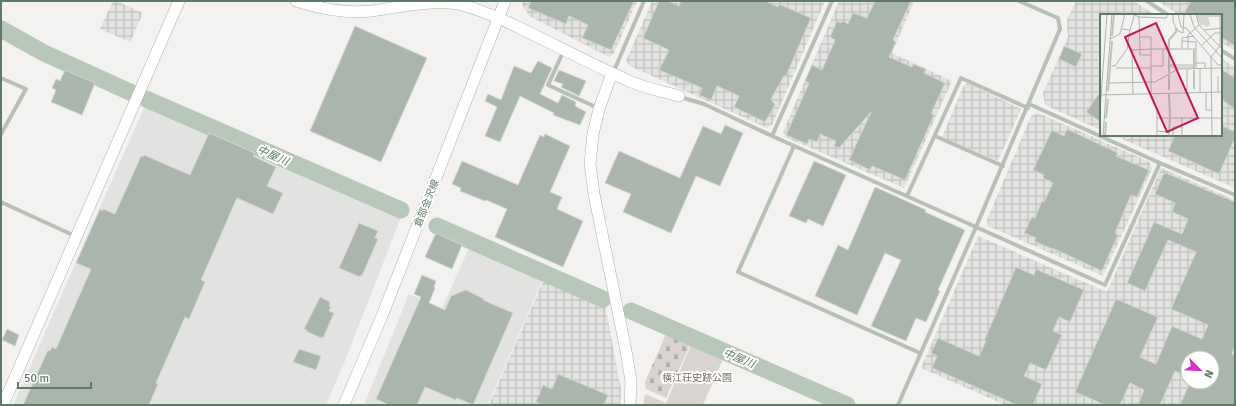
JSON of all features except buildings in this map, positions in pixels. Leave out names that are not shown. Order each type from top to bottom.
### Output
[{"type":"street","points":[[3,405],[179,1]]},
{"type":"street","points":[[296,1],[318,8],[346,12],[373,10],[421,2],[440,2],[473,8],[499,18],[628,81],[704,104],[794,146],[1105,285],[1160,163]]},
{"type":"street","name":"倉部金沢線","points":[[344,405],[382,316],[505,1]]},
{"type":"street","points":[[630,405],[631,381],[594,194],[590,164],[593,134],[600,109],[612,73],[644,1]]},
{"type":"street","points":[[772,136],[832,1]]},
{"type":"street","points":[[898,405],[1029,106],[1060,29],[1058,18],[1019,1]]},
{"type":"street","points":[[1147,1],[1166,14]]},
{"type":"street","points":[[564,50],[548,85],[600,109]]},
{"type":"street","points":[[1222,51],[1235,59]]},
{"type":"street","points":[[1,78],[26,89],[3,125],[1,134]]},
{"type":"street","points":[[908,196],[961,78],[1235,195]]},
{"type":"street","points":[[935,136],[1003,166]]},
{"type":"street","points":[[794,146],[738,272],[920,353]]},
{"type":"street","points":[[1,202],[77,237]]},
{"type":"shaded area","points":[[113,1],[143,13],[130,42],[100,29]]},
{"type":"shaded area","points":[[523,1],[637,1],[614,53],[609,57],[529,16],[522,4]]},
{"type":"shaded area","points":[[652,1],[825,1],[772,125],[767,128],[630,66],[626,61]]},
{"type":"shaded area","points":[[839,1],[914,1],[892,53],[952,81],[904,188],[785,137],[783,132]]},
{"type":"shaded area","points":[[1076,1],[1134,1],[1154,14],[1100,14],[1100,130],[1045,105],[1043,93],[1068,37],[1067,20]]},
{"type":"shaded area","points":[[1158,1],[1235,1],[1235,51],[1222,43],[1222,14],[1178,14]]},
{"type":"shaded area","points":[[1222,59],[1235,67],[1235,188],[1115,136],[1222,136]]},
{"type":"shaded area","points":[[967,83],[1021,109],[998,161],[942,137],[963,87]]},
{"type":"shaded area","points":[[146,103],[156,109],[401,217],[345,361],[326,405],[13,405]]},
{"type":"shaded area","points":[[1038,113],[1150,162],[1152,169],[1103,276],[988,226],[987,220],[1031,116]]},
{"type":"shaded area","points":[[1161,168],[1235,200],[1235,405],[1005,405],[921,368],[978,236],[1107,292]]},
{"type":"shaded area","points":[[470,246],[544,277],[488,405],[364,405],[409,294],[442,308]]},
{"type":"shaded area","points":[[545,277],[605,304],[621,390],[620,405],[489,405]]},
{"type":"green space","points":[[666,334],[690,345],[666,398],[646,389],[645,382]]},
{"type":"green space","name":"横江荘史跡公園","points":[[691,345],[723,359],[703,405],[643,405],[645,394],[666,403]]},
{"type":"waterway","name":"中屋川","points":[[1,29],[44,53],[132,93]]},
{"type":"waterway","name":"中屋川","points":[[146,99],[401,210]]},
{"type":"waterway","name":"中屋川","points":[[437,226],[603,299]]},
{"type":"waterway","name":"中屋川","points":[[631,311],[847,405]]}]
